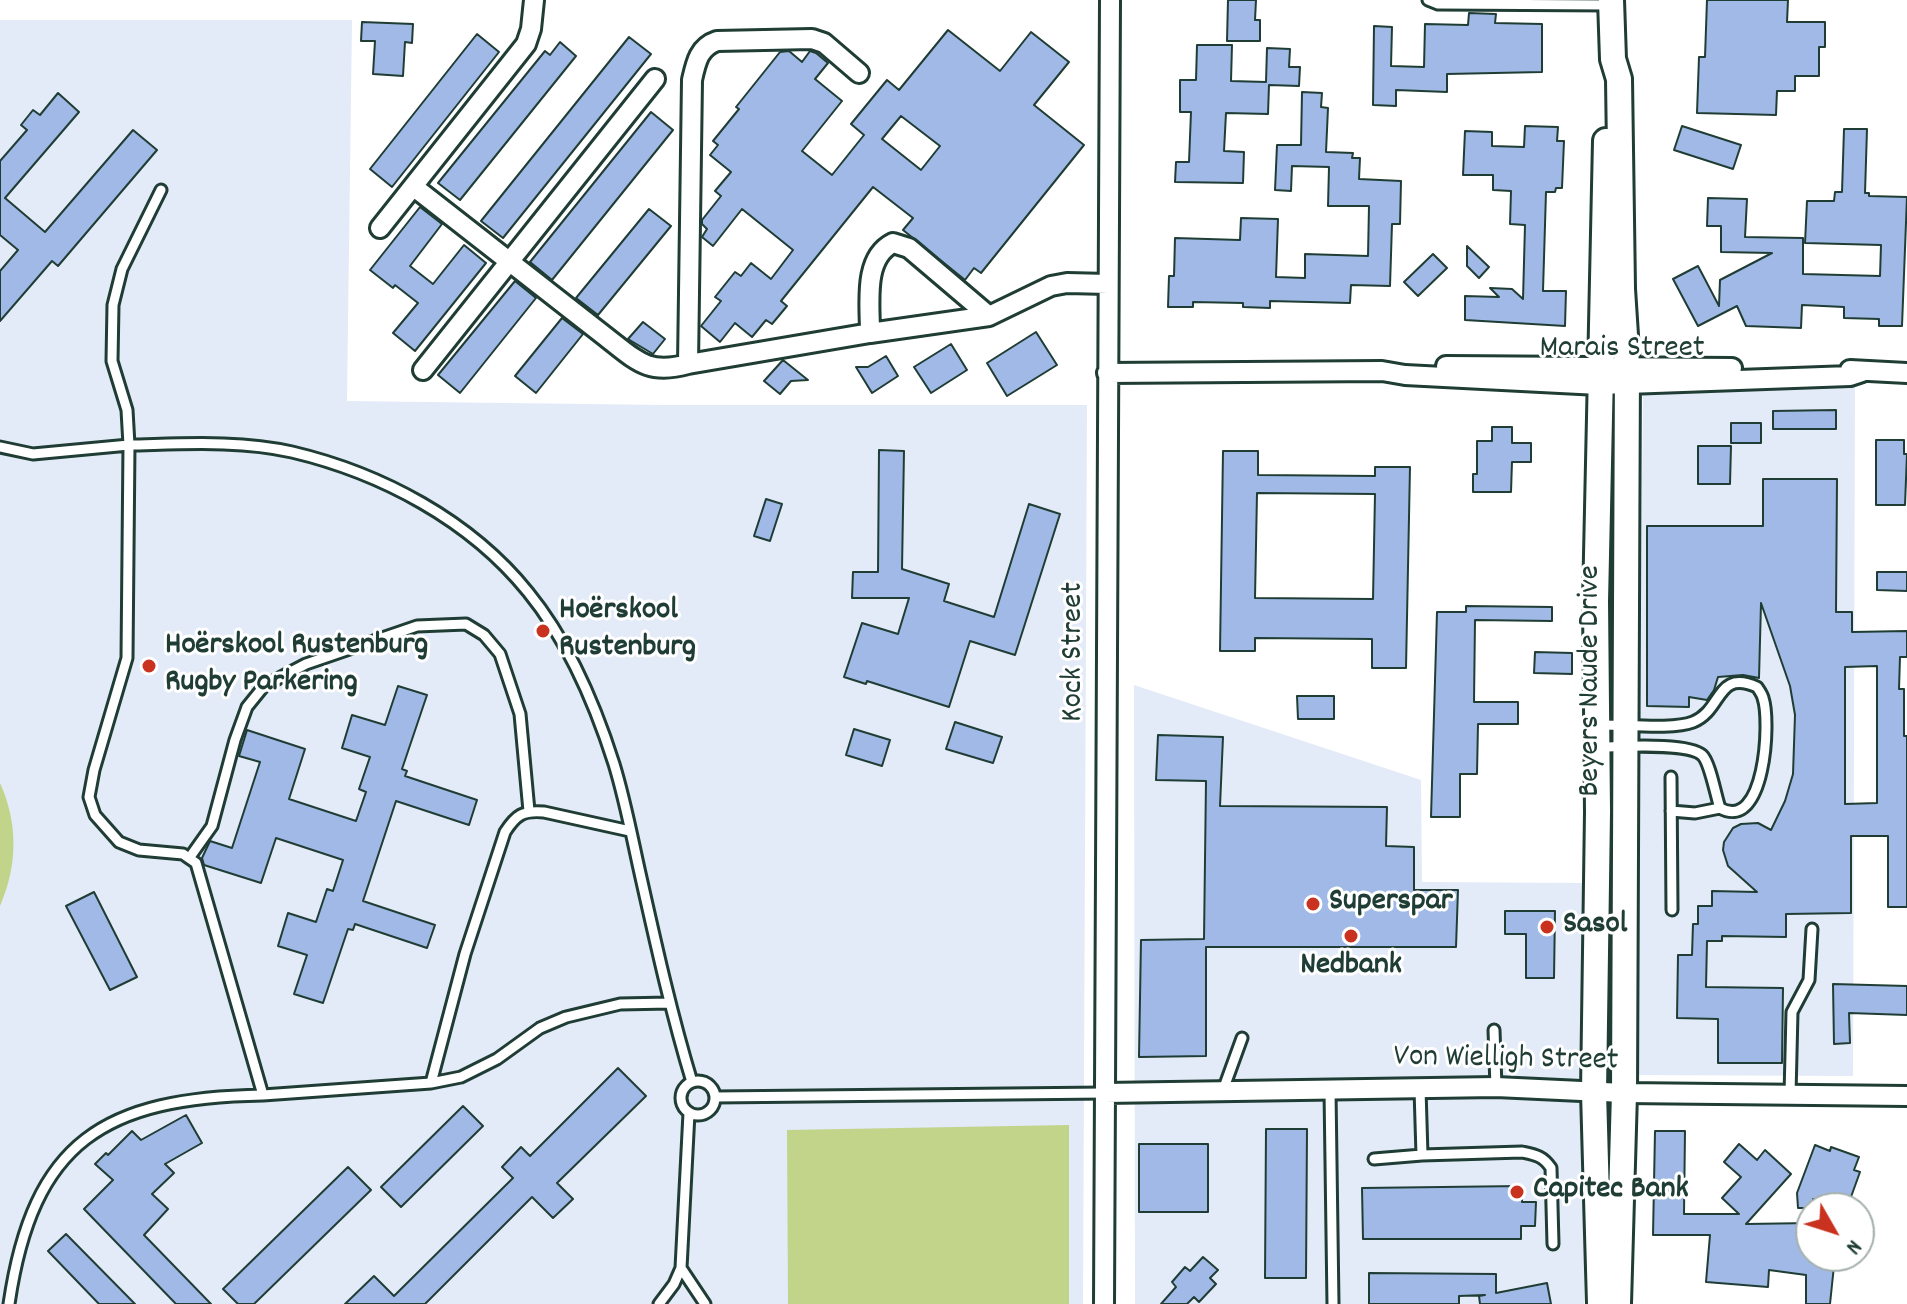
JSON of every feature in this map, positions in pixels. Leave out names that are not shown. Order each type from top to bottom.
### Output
[{"type":"street","points":[[380,228],[526,44],[534,0]]},
{"type":"street","name":"Kock Street","points":[[1104,1304],[1110,0]]},
{"type":"street","name":"Beyers Naude Drive","points":[[1611,3],[1613,59],[1619,79],[1626,375],[1624,1093],[1618,1304]]},
{"type":"street","points":[[688,364],[692,80],[701,51],[717,41],[812,39],[838,53],[859,73]]},
{"type":"street","name":"Beyers Naude Drive","points":[[1600,1304],[1594,1092],[1599,375],[1608,80],[1613,59]]},
{"type":"street","points":[[423,370],[655,79]]},
{"type":"street","points":[[414,187],[606,337],[645,364],[667,370],[870,333],[989,316],[1051,286],[1067,283],[1108,284]]},
{"type":"street","points":[[870,333],[871,275],[882,249],[893,243],[909,248],[989,316]]},
{"type":"street","name":"Marais Street","points":[[1107,373],[1907,373]]},
{"type":"street","name":"Von Wielligh Street","points":[[1105,1093],[1496,1087],[1624,1093],[1907,1096]]},
{"type":"lane","points":[[1428,0],[1438,4],[1611,3]]},
{"type":"lane","points":[[161,190],[122,269],[113,305],[112,361],[127,410],[129,445],[127,658],[89,797],[95,815],[119,842],[139,850],[183,854],[196,863],[263,1095]]},
{"type":"lane","points":[[0,447],[33,454],[129,445],[248,447],[290,451],[386,484],[434,510],[485,548],[528,592],[563,646],[585,688],[614,766],[669,1003],[692,1082]]},
{"type":"lane","points":[[190,857],[212,826],[247,707],[264,686],[306,664],[417,626],[466,624],[484,635],[500,654],[520,714],[529,811]]},
{"type":"lane","points":[[1598,736],[1624,736],[1692,723],[1708,712],[1727,685],[1745,682],[1757,687],[1766,714],[1759,783],[1749,805],[1738,812],[1729,813],[1720,808],[1695,813],[1671,811]]},
{"type":"lane","points":[[1598,736],[1624,736],[1703,756],[1720,808]]},
{"type":"lane","points":[[1671,777],[1672,910]]},
{"type":"lane","points":[[431,1083],[465,954],[505,832],[513,820],[529,811],[630,831]]},
{"type":"lane","points":[[1790,1095],[1792,1012],[1809,980],[1812,929]]},
{"type":"lane","points":[[9,1304],[21,1239],[36,1203],[72,1148],[109,1124],[172,1102],[431,1083],[474,1071],[497,1059],[540,1028],[566,1017],[620,1004],[669,1003]]},
{"type":"lane","points":[[1494,1030],[1496,1087]]},
{"type":"lane","points":[[1222,1093],[1242,1038]]},
{"type":"lane","points":[[702,1081],[711,1087],[714,1106],[707,1113],[689,1113],[682,1106],[684,1088],[692,1082],[702,1081]]},
{"type":"lane","points":[[1420,1089],[1422,1155]]},
{"type":"lane","points":[[1330,1091],[1333,1304]]},
{"type":"lane","points":[[715,1097],[1105,1093]]},
{"type":"lane","points":[[659,1304],[681,1268],[689,1113]]},
{"type":"lane","points":[[1374,1159],[1522,1152],[1545,1159],[1551,1168],[1553,1180],[1553,1244]]},
{"type":"lane","points":[[681,1268],[705,1304]]},
{"type":"shaded area","name":"Hoërskool Rustenburg","points":[[0,20],[352,20],[347,401],[1087,405],[1083,1304],[0,1304]]},
{"type":"shaded area","points":[[1643,387],[1855,387],[1853,1076],[1636,1075]]},
{"type":"shaded area","points":[[1134,685],[1421,780],[1422,882],[1584,883],[1584,1304],[1135,1304]]},
{"type":"green space","points":[[0,783],[10,813],[14,844],[10,875],[0,906]]},
{"type":"green space","points":[[1069,1125],[1069,1304],[788,1304],[787,1130]]},
{"type":"building","points":[[1228,0],[1256,0],[1255,20],[1260,20],[1260,41],[1227,41]]},
{"type":"building","points":[[1707,0],[1788,0],[1787,22],[1825,22],[1825,47],[1819,47],[1819,76],[1795,76],[1795,91],[1777,91],[1776,115],[1697,113],[1699,57],[1705,57]]},
{"type":"building","points":[[1469,13],[1496,14],[1495,23],[1542,24],[1542,72],[1447,74],[1447,92],[1396,90],[1396,106],[1373,105],[1374,26],[1392,27],[1391,66],[1424,67],[1425,24],[1468,25]]},
{"type":"building","points":[[362,22],[413,24],[412,43],[405,42],[403,76],[373,74],[375,41],[361,41]]},
{"type":"building","points":[[948,30],[1000,71],[1031,32],[1069,62],[1034,105],[1084,145],[981,273],[974,268],[965,280],[903,230],[913,218],[873,187],[781,301],[787,306],[772,324],[766,320],[752,337],[735,323],[720,342],[701,326],[721,301],[715,297],[735,272],[741,276],[751,263],[771,279],[793,250],[742,209],[713,246],[702,237],[707,229],[702,220],[721,196],[715,191],[731,172],[710,155],[718,145],[713,141],[739,109],[736,107],[780,52],[789,51],[802,62],[810,51],[816,53],[828,63],[815,79],[842,101],[802,151],[832,175],[864,135],[851,124],[887,80],[899,90]],"holes":[[[901,116],[940,146],[921,170],[882,139]]]},
{"type":"building","points":[[477,34],[499,52],[392,187],[370,169]]},
{"type":"building","points":[[629,37],[651,54],[503,238],[481,221]]},
{"type":"building","points":[[560,42],[576,56],[460,200],[438,183],[545,51],[550,55]]},
{"type":"building","points":[[1197,45],[1232,45],[1231,81],[1266,82],[1267,48],[1290,49],[1289,67],[1300,67],[1299,86],[1269,85],[1268,114],[1226,113],[1224,151],[1244,152],[1243,183],[1175,182],[1176,162],[1189,162],[1191,112],[1180,112],[1180,80],[1196,80]]},
{"type":"building","points":[[1302,92],[1322,93],[1321,107],[1328,108],[1326,152],[1353,153],[1352,158],[1360,158],[1359,179],[1401,181],[1400,224],[1392,224],[1390,286],[1351,285],[1350,303],[1270,301],[1270,308],[1243,307],[1243,303],[1193,302],[1193,307],[1168,307],[1169,276],[1174,276],[1175,238],[1240,240],[1241,218],[1278,219],[1276,277],[1305,278],[1305,254],[1368,256],[1369,206],[1328,206],[1329,167],[1292,166],[1291,191],[1275,190],[1277,145],[1301,145]]},
{"type":"building","points":[[58,93],[79,112],[5,198],[45,232],[133,130],[157,150],[58,266],[52,261],[0,321],[0,271],[18,250],[0,235],[0,161],[27,130],[21,125],[33,110],[40,115]]},
{"type":"building","points":[[651,112],[673,130],[552,280],[530,262]]},
{"type":"building","points":[[1525,126],[1558,127],[1557,141],[1564,141],[1562,188],[1546,192],[1543,291],[1566,291],[1565,326],[1465,320],[1465,296],[1499,297],[1490,288],[1512,289],[1523,299],[1525,225],[1510,224],[1511,191],[1493,190],[1493,175],[1463,175],[1465,131],[1492,132],[1492,146],[1524,147]]},
{"type":"building","points":[[1682,126],[1741,145],[1733,169],[1674,150]]},
{"type":"building","points":[[1844,129],[1867,129],[1865,193],[1869,196],[1907,197],[1902,326],[1879,326],[1879,319],[1844,318],[1844,307],[1802,305],[1801,328],[1746,326],[1737,306],[1698,326],[1673,279],[1698,266],[1719,306],[1720,280],[1772,253],[1721,252],[1721,226],[1707,226],[1708,198],[1747,199],[1745,237],[1803,238],[1803,274],[1880,276],[1881,245],[1805,243],[1807,201],[1834,201],[1835,192],[1842,192]]},
{"type":"building","points":[[420,207],[442,224],[410,266],[433,284],[464,245],[486,263],[415,351],[393,333],[418,303],[370,270]]},
{"type":"building","points":[[649,209],[671,226],[598,315],[576,298]]},
{"type":"building","points":[[1467,246],[1489,267],[1479,278],[1467,266]]},
{"type":"building","points":[[1433,254],[1447,268],[1418,296],[1404,282]]},
{"type":"building","points":[[515,281],[536,298],[460,393],[438,375]]},
{"type":"building","points":[[562,318],[583,334],[536,393],[515,376]]},
{"type":"building","points":[[643,322],[665,339],[653,354],[628,339]]},
{"type":"building","points":[[1036,332],[1057,365],[1007,396],[987,363]]},
{"type":"building","points":[[951,344],[967,370],[931,393],[914,367]]},
{"type":"building","points":[[886,356],[898,376],[872,393],[856,367],[868,367]]},
{"type":"building","points":[[783,360],[808,380],[791,381],[780,394],[764,381]]},
{"type":"building","points":[[1836,410],[1836,429],[1773,429],[1773,411]]},
{"type":"building","points":[[1731,423],[1761,423],[1761,443],[1731,443]]},
{"type":"building","points":[[1492,427],[1512,427],[1512,443],[1531,443],[1531,462],[1512,462],[1511,492],[1473,492],[1473,474],[1477,474],[1477,441],[1492,441]]},
{"type":"building","points":[[1876,440],[1904,440],[1904,454],[1907,454],[1905,505],[1876,505]]},
{"type":"building","points":[[1698,446],[1731,446],[1730,484],[1698,484]]},
{"type":"building","points":[[879,450],[904,451],[902,569],[949,584],[944,601],[994,617],[1029,504],[1060,514],[1015,655],[970,641],[949,707],[867,681],[866,684],[844,677],[862,623],[898,634],[909,598],[852,598],[853,572],[878,572]]},
{"type":"building","points":[[1223,451],[1258,451],[1258,475],[1375,476],[1375,467],[1410,467],[1406,668],[1372,668],[1372,639],[1255,638],[1255,651],[1220,651]],"holes":[[[1257,493],[1375,494],[1373,599],[1255,598]]]},
{"type":"building","points":[[1763,479],[1837,479],[1836,612],[1852,612],[1852,632],[1907,631],[1907,657],[1900,657],[1899,689],[1904,689],[1904,736],[1907,736],[1907,907],[1888,907],[1888,836],[1851,836],[1851,913],[1786,914],[1786,937],[1722,936],[1722,941],[1707,941],[1706,987],[1783,988],[1782,1063],[1718,1063],[1718,1019],[1677,1018],[1678,955],[1692,955],[1693,924],[1698,924],[1698,906],[1712,906],[1712,891],[1757,892],[1728,866],[1724,842],[1733,828],[1741,824],[1758,823],[1771,830],[1785,801],[1793,774],[1795,715],[1790,686],[1761,603],[1759,678],[1743,675],[1718,677],[1707,700],[1689,697],[1689,707],[1647,706],[1647,526],[1763,526]],"holes":[[[1877,666],[1877,803],[1845,804],[1845,667]]]},
{"type":"building","points":[[766,499],[782,504],[770,541],[754,536]]},
{"type":"building","points":[[1877,572],[1907,572],[1907,591],[1877,590]]},
{"type":"building","points":[[1466,606],[1552,607],[1552,621],[1475,620],[1474,702],[1518,702],[1518,724],[1478,724],[1477,774],[1460,774],[1460,817],[1431,817],[1437,612],[1466,612]]},
{"type":"building","points":[[1535,652],[1572,653],[1572,674],[1534,673]]},
{"type":"building","points":[[398,686],[427,695],[402,769],[407,771],[405,776],[477,800],[469,825],[396,801],[363,901],[435,925],[427,948],[355,924],[353,930],[348,929],[323,1003],[294,994],[307,955],[278,946],[288,913],[316,922],[327,889],[333,891],[343,860],[276,838],[261,883],[204,865],[202,858],[210,841],[232,848],[260,762],[239,756],[247,730],[305,749],[289,799],[356,821],[366,792],[359,789],[370,757],[342,748],[352,715],[385,725]]},
{"type":"building","points":[[1297,696],[1334,696],[1334,719],[1298,719]]},
{"type":"building","points":[[955,722],[1002,737],[993,763],[946,749]]},
{"type":"building","points":[[854,729],[890,740],[882,766],[846,755]]},
{"type":"building","points":[[1158,735],[1223,737],[1220,806],[1387,807],[1386,846],[1414,847],[1414,890],[1458,890],[1456,947],[1206,947],[1206,1056],[1139,1057],[1141,940],[1204,939],[1206,781],[1156,780]]},
{"type":"building","points":[[94,892],[137,977],[110,990],[66,906]]},
{"type":"building","points":[[1505,911],[1555,911],[1554,978],[1526,978],[1526,934],[1505,934]]},
{"type":"building","points":[[1833,984],[1907,986],[1907,1015],[1849,1013],[1850,1043],[1834,1044]]},
{"type":"building","points":[[618,1068],[646,1096],[557,1183],[573,1199],[553,1218],[532,1197],[425,1304],[345,1304],[374,1276],[394,1296],[513,1178],[502,1167],[521,1147],[530,1156]]},
{"type":"building","points":[[463,1106],[483,1126],[401,1207],[381,1187]]},
{"type":"building","points":[[186,1115],[202,1143],[165,1164],[174,1173],[152,1194],[168,1209],[144,1235],[211,1304],[176,1304],[84,1209],[113,1180],[95,1164],[106,1153],[108,1155],[132,1131],[141,1140]]},
{"type":"building","points":[[1266,1129],[1307,1129],[1306,1278],[1265,1278]]},
{"type":"building","points":[[1655,1131],[1685,1131],[1684,1214],[1739,1214],[1722,1198],[1741,1177],[1724,1162],[1739,1144],[1757,1160],[1765,1150],[1791,1174],[1746,1224],[1795,1223],[1795,1272],[1833,1272],[1830,1304],[1806,1304],[1806,1275],[1769,1270],[1768,1287],[1706,1282],[1710,1235],[1653,1235]]},
{"type":"building","points":[[1139,1144],[1208,1144],[1208,1212],[1139,1212]]},
{"type":"building","points":[[1815,1145],[1859,1157],[1854,1170],[1860,1172],[1853,1192],[1797,1192]]},
{"type":"building","points":[[348,1167],[371,1190],[254,1304],[238,1304],[223,1289]]},
{"type":"building","points":[[1522,1186],[1522,1202],[1536,1202],[1535,1226],[1521,1226],[1521,1239],[1363,1239],[1362,1188]]},
{"type":"building","points":[[66,1234],[135,1304],[99,1304],[48,1251]]},
{"type":"building","points":[[1203,1257],[1218,1270],[1210,1278],[1216,1284],[1199,1302],[1194,1297],[1187,1304],[1161,1304],[1176,1287],[1172,1282],[1185,1267],[1190,1271]]},
{"type":"building","points":[[1369,1273],[1496,1274],[1496,1293],[1547,1283],[1551,1304],[1480,1304],[1479,1296],[1485,1295],[1459,1296],[1459,1304],[1369,1304]]},
{"type":"place","name":"Hoërskool Rustenburg","points":[[543,631]]},
{"type":"place","name":"Hoërskool Rustenburg Rugby Parkering","points":[[149,666]]},
{"type":"place","name":"Superspar","points":[[1313,904]]},
{"type":"place","name":"Sasol","points":[[1547,927]]},
{"type":"place","name":"Nedbank","points":[[1351,936]]},
{"type":"place","name":"Capitec Bank","points":[[1517,1192]]}]
